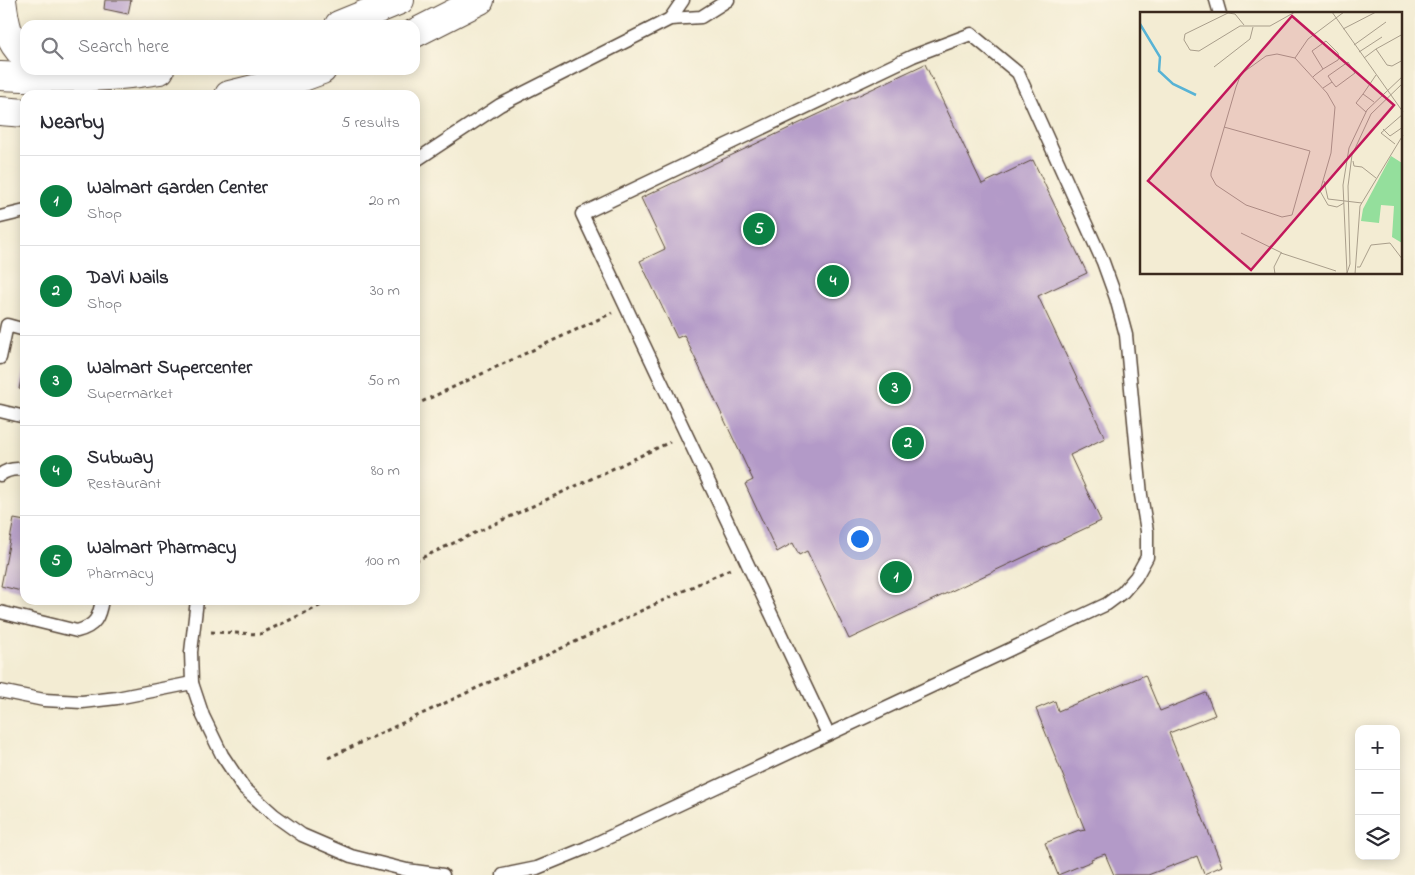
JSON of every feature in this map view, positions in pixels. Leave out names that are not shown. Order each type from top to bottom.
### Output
[{"type":"main road","points":[[2,0],[10,38],[20,52]]},
{"type":"main road","points":[[350,20],[400,0]]},
{"type":"main road","points":[[420,30],[480,0]]},
{"type":"main road","points":[[0,76],[24,75]]},
{"type":"main road","points":[[78,75],[122,75]]},
{"type":"main road","points":[[250,90],[308,75]]},
{"type":"main road","points":[[0,111],[20,112]]},
{"type":"lane","points":[[670,20],[683,0]]},
{"type":"lane","points":[[420,158],[500,105],[670,20],[701,17],[728,0]]},
{"type":"lane","points":[[503,875],[537,868],[586,848],[1108,604],[1123,592],[1136,577],[1147,557],[1147,531],[1140,485],[1126,335],[1116,298],[1103,262],[1018,73],[971,34],[913,56],[582,214],[828,734]]},
{"type":"lane","points":[[0,217],[20,212]]},
{"type":"lane","points":[[0,358],[7,325],[20,329]]},
{"type":"lane","points":[[0,411],[20,416]]},
{"type":"lane","points":[[0,475],[5,471],[20,469]]},
{"type":"lane","points":[[0,612],[77,630],[86,628],[93,623],[99,615],[101,605]]},
{"type":"lane","points":[[196,605],[192,632],[192,683],[203,716],[222,755],[244,788],[274,815],[302,835],[352,856],[407,870],[443,875]]},
{"type":"lane","points":[[0,691],[44,700],[82,702],[117,698],[192,683]]},
{"type":"path","points":[[420,403],[626,306]]},
{"type":"path","points":[[420,559],[686,434]]},
{"type":"path","points":[[328,758],[746,561]]},
{"type":"path","points":[[192,632],[260,634],[321,605]]},
{"type":"building","points":[[105,0],[131,0],[128,14],[104,9]]},
{"type":"building","points":[[925,64],[982,184],[1033,160],[1087,273],[1038,296],[1105,438],[1070,455],[1101,521],[849,639],[807,551],[799,555],[793,543],[777,552],[745,484],[753,480],[684,335],[677,338],[640,261],[665,249],[641,198]]},
{"type":"building","points":[[14,519],[20,520],[20,591],[1,586]]},
{"type":"building","points":[[1145,675],[1160,711],[1206,693],[1215,715],[1169,733],[1222,866],[1204,874],[1197,856],[1148,875],[1114,875],[1105,854],[1058,875],[1045,843],[1079,830],[1085,830],[1036,709],[1055,701],[1058,711]]},
{"type":"place","name":"Walmart Pharmacy","points":[[759,229]]},
{"type":"place","name":"Subway","points":[[833,281]]},
{"type":"place","name":"Walmart Supercenter","points":[[895,388]]},
{"type":"place","name":"DaVi Nails","points":[[908,443]]},
{"type":"place","name":"Walmart Garden Center","points":[[896,577]]}]
